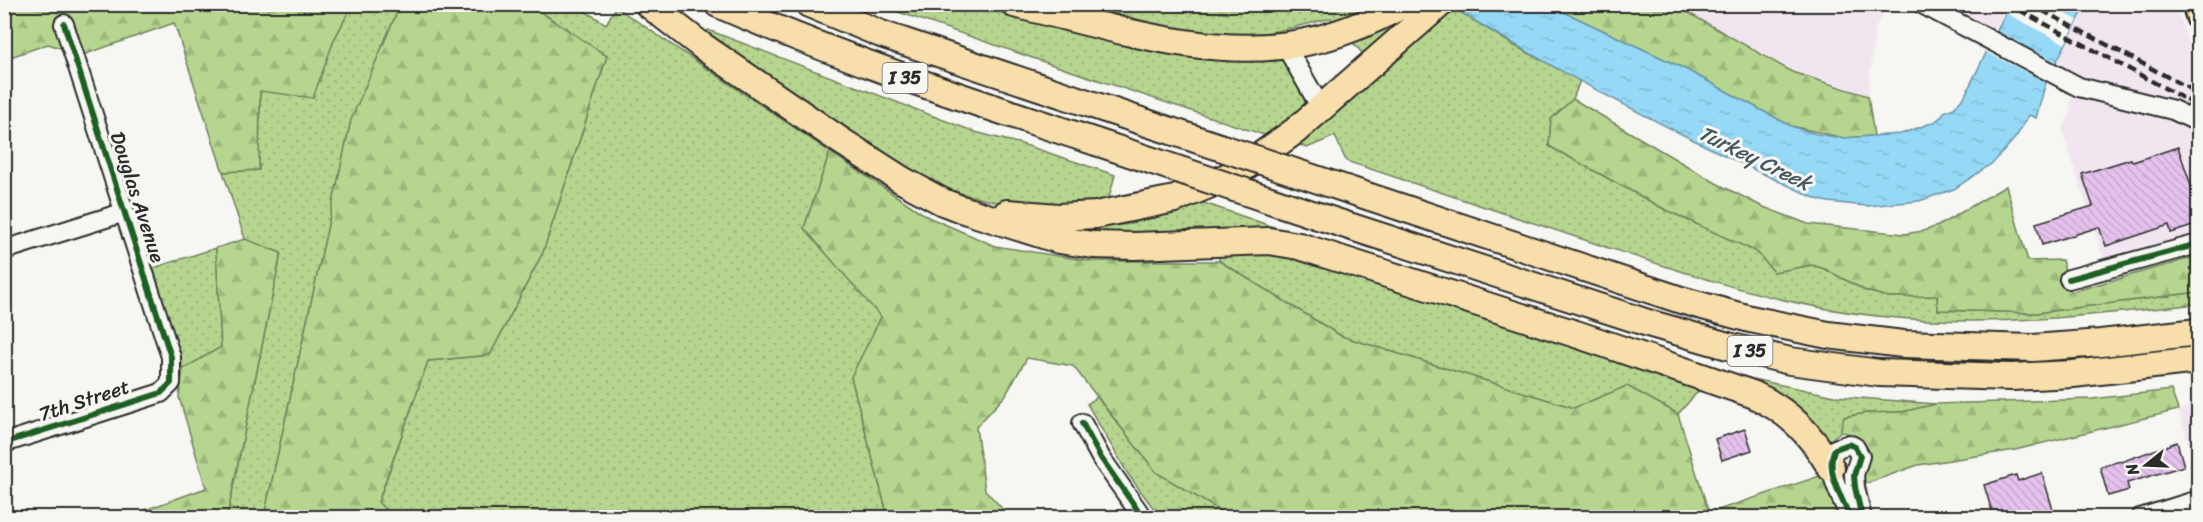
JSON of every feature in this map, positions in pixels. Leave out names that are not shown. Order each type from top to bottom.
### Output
[{"type":"highway","points":[[648,4],[702,46],[841,141],[902,180],[943,202],[1059,240],[1093,245],[1134,246],[1269,241],[1299,246],[1579,335],[1752,394],[1771,402],[1803,428],[1817,444],[1830,468]]},
{"type":"highway","name":"I 35","points":[[718,4],[853,59],[932,88],[1648,323],[1790,361],[1879,373],[2012,377],[2116,370],[2199,360]]},
{"type":"highway","name":"I 35","points":[[808,4],[881,34],[1147,123],[1681,300],[1750,319],[1828,335],[1903,344],[2033,348],[2101,344],[2199,332]]},
{"type":"highway","points":[[1014,4],[1165,39],[1236,48],[1285,45],[1341,33],[1404,4]]},
{"type":"highway","points":[[961,209],[1058,217],[1096,214],[1175,199],[1239,171],[1267,152],[1440,4]]},
{"type":"main road","points":[[2194,4],[2199,18]]},
{"type":"street","points":[[1922,4],[2079,87],[2173,110],[2199,122]]},
{"type":"street","name":"Douglas Avenue","points":[[64,24],[171,357],[171,383]]},
{"type":"street","points":[[1285,45],[1321,108]]},
{"type":"street","points":[[4,250],[125,212]]},
{"type":"street","points":[[2069,279],[2199,244]]},
{"type":"street","name":"7th Street","points":[[4,443],[161,393],[171,383]]},
{"type":"street","points":[[1082,423],[1101,458],[1143,518]]},
{"type":"street","points":[[1850,518],[1830,468],[1835,448],[1849,444],[1855,447],[1860,456],[1854,475],[1862,518]]},
{"type":"street","points":[[2140,518],[2199,500]]},
{"type":"shaded area","points":[[1675,5],[1889,5],[1875,29],[1868,96],[1792,72]]},
{"type":"shaded area","points":[[1900,5],[2010,5],[1986,52]]},
{"type":"shaded area","points":[[2086,5],[2176,5],[2198,71],[2198,113],[2164,99],[2096,82],[2056,62]]},
{"type":"shaded area","points":[[2071,95],[2183,123],[2198,129],[2198,235],[2105,265],[2062,129],[2070,114]]},
{"type":"shaded area","points":[[2198,404],[2198,475],[2178,410]]},
{"type":"green space","points":[[4,5],[352,5],[334,40],[313,98],[260,91],[259,170],[223,172],[174,23],[83,55],[48,44],[5,59]]},
{"type":"green space","points":[[352,5],[400,5],[351,121],[264,517],[227,517],[281,253],[245,239],[223,172],[259,170],[260,90],[334,40]]},
{"type":"green space","points":[[400,5],[530,5],[607,56],[543,252],[490,355],[428,361],[378,502],[393,517],[264,517],[351,120]]},
{"type":"green space","points":[[530,5],[575,5],[606,24],[616,7],[830,152],[804,228],[882,317],[851,377],[888,517],[649,518],[646,514],[630,518],[393,518],[378,503],[428,361],[490,355],[543,252],[607,56]]},
{"type":"green space","points":[[878,5],[981,5],[1164,47],[1279,55],[1304,97],[1305,104],[1303,110],[1270,137]]},
{"type":"green space","points":[[1083,5],[1449,5],[1515,46],[1580,80],[1573,99],[1551,119],[1549,146],[1666,210],[1757,252],[1774,272],[1812,265],[1825,269],[1866,291],[1889,297],[1937,296],[1938,310],[2036,313],[2198,292],[2198,304],[2038,319],[1958,321],[1877,316],[1842,311],[1806,305],[1737,288],[1346,161],[1335,136],[1307,148],[1296,143],[1380,73],[1331,18],[1272,32],[1217,35],[1159,25]]},
{"type":"green space","points":[[1549,5],[1675,5],[1792,72],[1868,96],[1874,136],[1844,138],[1791,126],[1685,69]]},
{"type":"green space","points":[[708,30],[975,132],[1025,145],[1115,175],[1107,205],[1060,208],[1022,206],[964,194],[928,181],[910,173],[705,39]]},
{"type":"green space","points":[[1573,99],[1716,183],[1761,206],[1808,224],[1904,234],[1923,231],[1938,226],[2006,186],[2028,261],[2062,260],[2071,292],[2198,256],[2198,292],[2036,313],[1938,310],[1937,296],[1889,297],[1866,291],[1825,269],[1812,265],[1774,272],[1757,252],[1666,210],[1549,146],[1551,119]]},
{"type":"green space","points":[[830,152],[928,217],[995,246],[1090,261],[1219,261],[1341,336],[1574,408],[1627,386],[1678,414],[1709,513],[1826,474],[1841,517],[1230,517],[1156,472],[1073,366],[1027,358],[1005,396],[976,427],[985,490],[1010,517],[888,517],[851,377],[881,317],[804,228]]},
{"type":"green space","points":[[1201,202],[1291,233],[1126,238],[1069,231],[1129,224]]},
{"type":"green space","points":[[245,239],[281,253],[227,517],[147,517],[145,510],[206,488],[179,397],[183,369],[221,347],[216,248]]},
{"type":"green space","points":[[216,248],[221,348],[183,369],[153,268]]},
{"type":"green space","points":[[1258,252],[1322,266],[1700,389],[1678,414],[1627,386],[1574,408],[1341,336],[1219,261],[1219,255]]},
{"type":"green space","points":[[1748,378],[1834,396],[1936,404],[1902,412],[1867,413],[1844,417],[1840,432],[1824,445],[1747,383]]},
{"type":"green space","points":[[2171,390],[2178,410],[2015,450],[1918,465],[1862,485],[1867,458],[1864,444],[1851,434],[1840,432],[1844,417],[1867,413],[1902,412],[1936,404],[2092,399]]},
{"type":"green space","points":[[1097,397],[1156,472],[1230,517],[1160,517],[1128,474],[1087,404]]},
{"type":"water","name":"Turkey Creek","points":[[1449,5],[1549,5],[1685,69],[1791,126],[1816,134],[1844,138],[1901,134],[1934,122],[1944,112],[1954,108],[1964,97],[2010,5],[2086,5],[2046,82],[2036,118],[2029,115],[2016,137],[1994,162],[1954,189],[1919,201],[1867,206],[1817,199],[1723,154],[1630,108],[1538,58]]},
{"type":"pier","points":[[2010,5],[2047,5],[2078,20],[2065,44],[2006,13]]},
{"type":"pier","points":[[1996,32],[2056,62],[2046,82],[1986,52]]},
{"type":"building","points":[[2178,147],[2199,209],[2199,224],[2171,233],[2169,225],[2106,246],[2099,227],[2042,245],[2036,223],[2093,206],[2082,174],[2131,159],[2133,162]]},
{"type":"building","points":[[1745,429],[1752,450],[1722,460],[1715,439]]},
{"type":"building","points":[[2177,442],[2184,466],[2127,483],[2129,490],[2108,496],[2100,467]]},
{"type":"building","points":[[2042,473],[2054,513],[2041,518],[1994,518],[1984,485],[2016,475],[2018,481]]},
{"type":"railway","points":[[2008,4],[2198,106]]},
{"type":"railway","points":[[2030,4],[2198,93]]},
{"type":"cycle path","points":[[4,443],[161,393],[171,383],[171,357],[64,24]]},
{"type":"cycle path","points":[[2069,279],[2198,244]]},
{"type":"cycle path","points":[[1082,423],[1101,458],[1143,518]]},
{"type":"cycle path","points":[[1850,518],[1835,484],[1832,466],[1835,449],[1849,444],[1855,447],[1860,456],[1854,475],[1862,518]]}]
